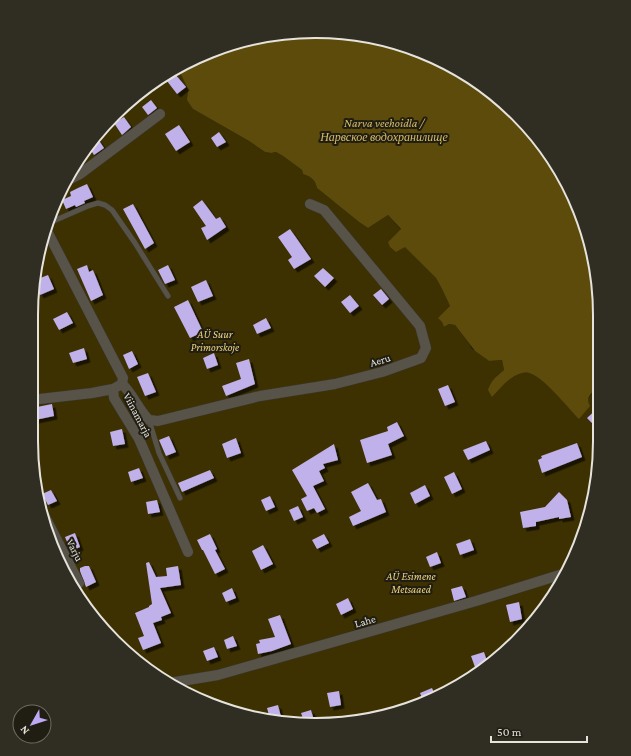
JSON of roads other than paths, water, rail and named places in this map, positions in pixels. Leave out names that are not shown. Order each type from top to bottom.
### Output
[{"type":"street","points":[[75,176],[160,114]]},
{"type":"street","name":"Aeru","points":[[148,420],[158,421],[260,396],[335,384],[382,372],[421,358],[426,348],[420,326],[324,210],[310,204]]},
{"type":"street","name":"Viinamarja","points":[[50,236],[122,378],[117,386],[114,398],[138,439],[188,552]]},
{"type":"street","points":[[38,399],[92,393],[117,386],[130,393],[141,412],[148,420]]},
{"type":"street","name":"Varju","points":[[56,537],[79,583]]},
{"type":"street","name":"Lahe","points":[[178,682],[218,675],[476,601],[558,576]]},
{"type":"lane","points":[[55,220],[88,206],[98,204],[106,205],[112,210],[135,243],[168,296]]},
{"type":"lane","points":[[148,420],[159,453],[180,498]]},
{"type":"water","name":"Narva veehoidla / Нарвское водохранилище","points":[[316,38],[352,40],[370,43],[405,53],[422,59],[454,75],[484,95],[512,119],[536,147],[556,177],[572,209],[578,226],[584,244],[591,279],[593,316],[593,392],[588,399],[590,406],[579,419],[548,386],[535,375],[529,373],[522,373],[513,377],[492,397],[488,390],[494,379],[504,370],[502,360],[489,361],[475,351],[455,325],[449,324],[444,327],[438,318],[450,306],[442,289],[436,278],[405,247],[396,252],[390,247],[388,242],[401,229],[388,215],[368,228],[317,188],[313,179],[303,174],[302,170],[283,156],[276,152],[265,152],[249,141],[193,109],[187,100],[188,89],[180,73],[209,59],[261,43],[279,40]]},
{"type":"park label","name":"AÜ Suur Primorskoje","points":[[215,340]]},
{"type":"park label","name":"AÜ Esimene Metsaaed","points":[[411,582]]}]
